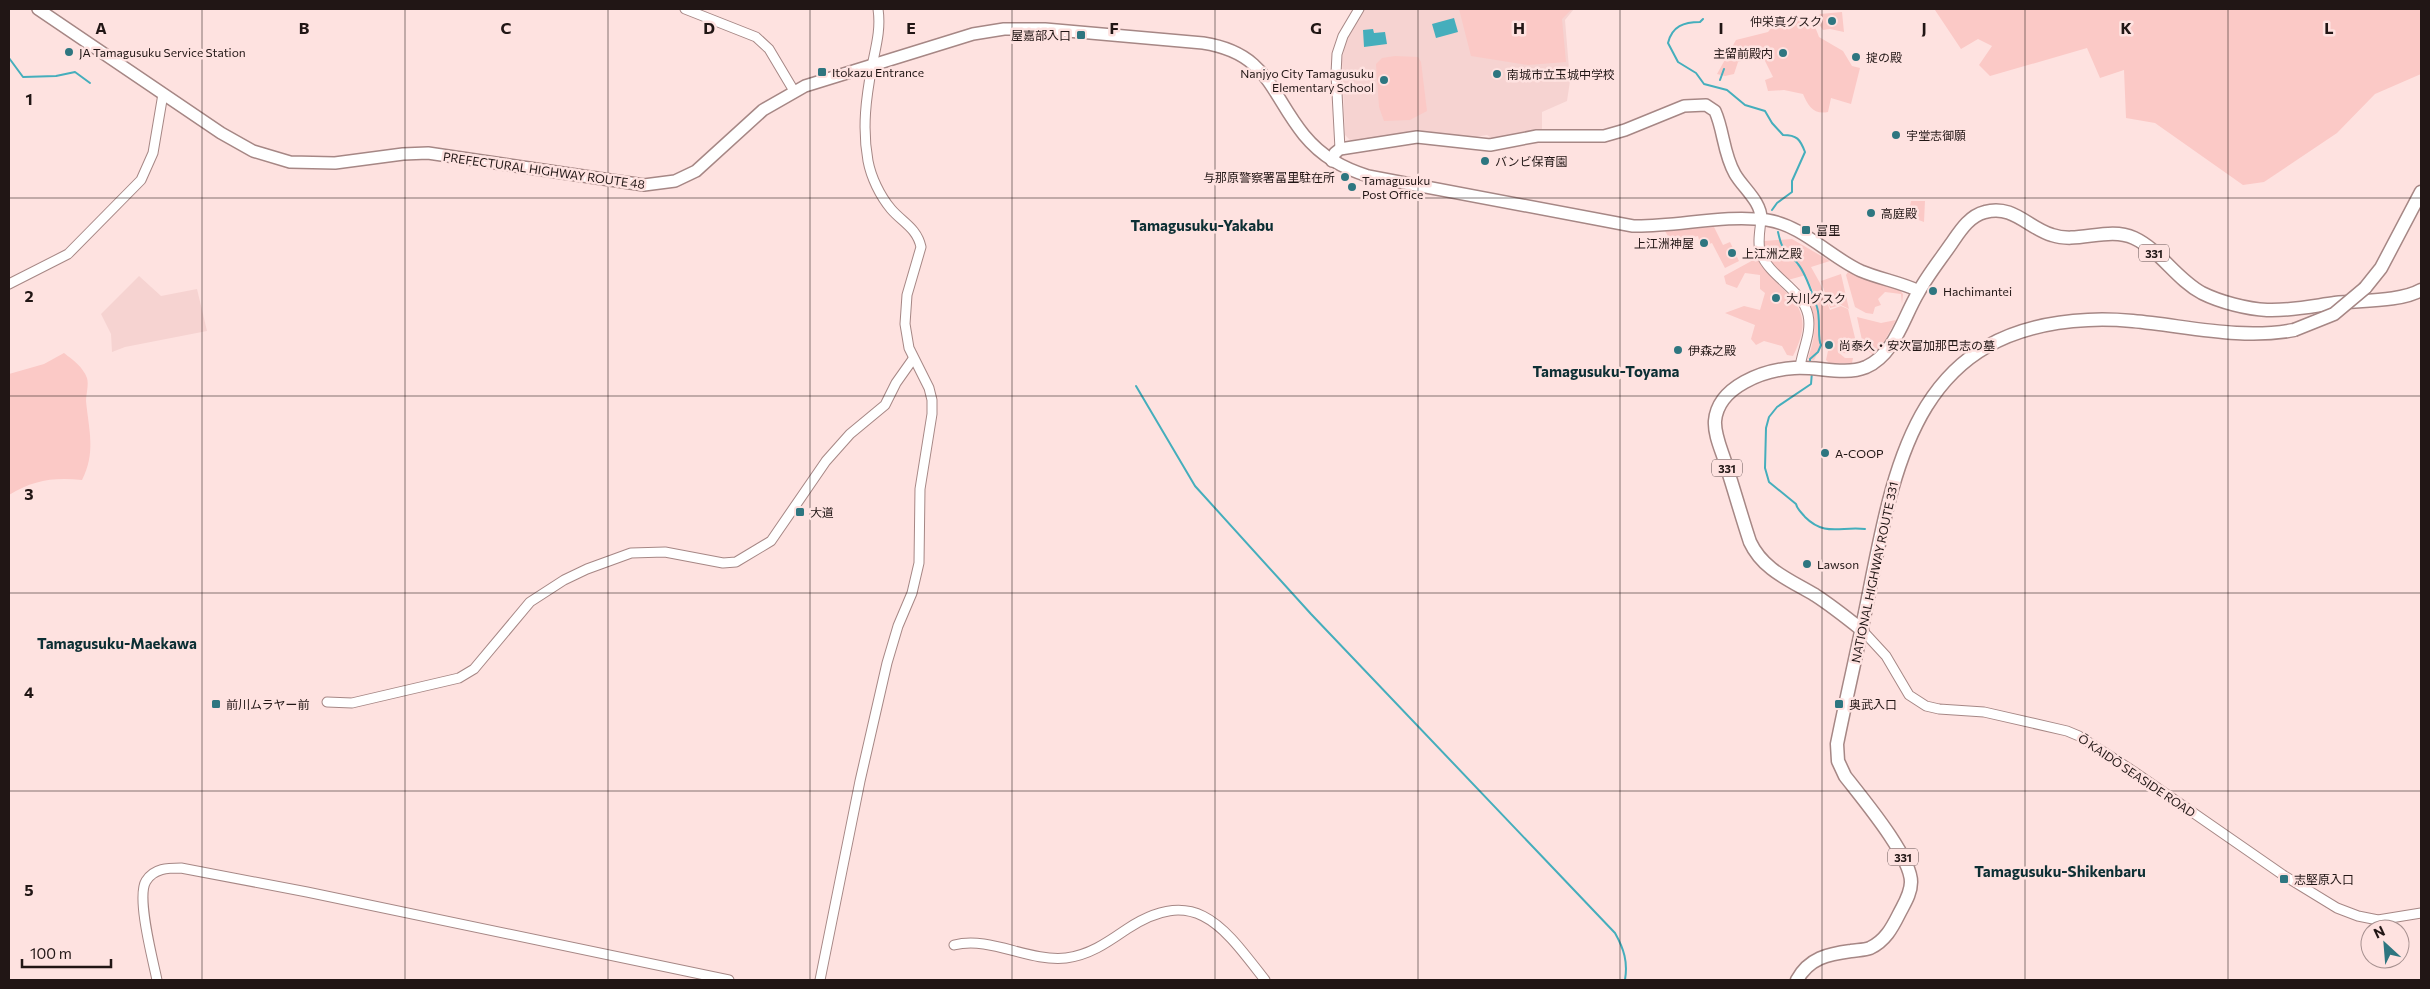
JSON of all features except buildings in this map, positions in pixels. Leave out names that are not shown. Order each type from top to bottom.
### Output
[{"type":"highway","name":"NATIONAL HIGHWAY ROUTE 331","points":[[1797,980],[1801,973],[1815,959],[1869,949],[1882,940],[1896,921],[1908,896],[1911,883],[1909,870],[1904,859],[1845,776],[1838,761],[1837,744],[1886,509],[1900,460],[1927,405],[1951,374],[1994,341],[2038,326],[2088,320],[2140,322],[2267,334],[2294,330],[2334,314],[2365,288],[2386,260],[2421,192]]},
{"type":"highway","name":"331","points":[[1862,630],[1829,604],[1768,568],[1758,558],[1750,542],[1716,433],[1715,419],[1719,407],[1730,392],[1762,375],[1807,368],[1853,370],[1864,368],[1879,359],[1891,345],[1918,291],[1967,224],[1984,212],[2003,210],[2054,236],[2080,237],[2118,234],[2134,238],[2201,292],[2255,308],[2293,309],[2402,296],[2421,290]]},
{"type":"main road","name":"PREFECTURAL HIGHWAY ROUTE 48","points":[[38,9],[236,142],[271,158],[290,162],[328,163],[428,153],[644,185],[675,181],[696,171],[763,110],[794,91],[816,81],[973,34],[1004,29],[1045,29],[1211,44],[1228,50],[1252,63],[1274,87],[1305,136],[1332,161],[1348,170],[1368,176],[1615,224],[1650,226],[1736,219],[1776,223],[1800,234],[1862,272],[1902,283],[1918,291]]},
{"type":"main road","points":[[1332,161],[1335,153],[1340,149],[1416,136],[1490,145],[1537,136],[1604,136],[1625,130],[1684,106],[1706,105],[1716,111],[1728,162],[1757,204],[1762,214],[1761,220]]},
{"type":"street","points":[[685,9],[756,37],[769,50],[794,91]]},
{"type":"street","points":[[820,980],[860,781],[887,663],[898,626],[912,593],[919,562],[920,490],[932,414],[930,388],[913,359],[906,337],[907,295],[921,247],[917,234],[883,198],[870,171],[864,126],[878,32],[878,9]]},
{"type":"street","points":[[1340,149],[1336,74],[1337,54],[1343,36],[1359,9]]},
{"type":"street","points":[[9,284],[68,254],[141,180],[153,153],[163,94]]},
{"type":"street","points":[[1761,220],[1761,253],[1768,265],[1797,295],[1808,314],[1807,368]]},
{"type":"street","points":[[327,702],[352,703],[459,678],[474,669],[530,602],[564,580],[587,569],[631,553],[665,552],[723,563],[736,562],[747,557],[771,541],[826,461],[850,434],[885,405],[896,383],[913,359]]},
{"type":"street","name":"Ō KAIDŌ SEASIDE ROAD","points":[[1862,630],[1886,656],[1903,687],[1916,701],[1938,710],[1984,712],[2061,729],[2079,736],[2283,875],[2337,908],[2358,916],[2378,920],[2421,913]]},
{"type":"street","points":[[157,980],[142,898],[145,882],[157,870],[168,868],[181,868],[307,892],[729,980]]},
{"type":"street","points":[[954,945],[964,943],[980,944],[1038,956],[1065,958],[1092,951],[1152,915],[1164,911],[1186,910],[1204,916],[1223,929],[1265,980]]},
{"type":"shaded area","name":"南城市立玉城中学校","points":[[1364,9],[1574,9],[1565,20],[1570,81],[1567,101],[1542,112],[1542,132],[1495,140],[1487,135],[1469,138],[1431,132],[1410,133],[1352,142],[1345,135],[1342,61],[1346,38]]},
{"type":"shaded area","points":[[1459,9],[1572,9],[1562,19],[1566,62],[1528,65],[1471,56]]},
{"type":"shaded area","points":[[1932,9],[2421,9],[2421,74],[2375,94],[2337,133],[2264,182],[2243,185],[2155,123],[2126,118],[2124,70],[2100,78],[2087,48],[1990,76],[1979,65],[1992,46],[1978,39],[1961,49],[1935,10]]},
{"type":"shaded area","points":[[1842,12],[1844,32],[1830,29],[1823,30],[1816,20],[1820,14]]},
{"type":"shaded area","points":[[1798,17],[1809,21],[1814,26],[1819,37],[1843,51],[1852,66],[1860,68],[1851,104],[1831,98],[1828,112],[1823,113],[1812,109],[1803,94],[1784,90],[1768,91],[1765,80],[1773,77],[1763,57],[1763,49],[1751,47],[1748,59],[1738,62],[1734,74],[1725,76],[1717,74],[1736,40],[1768,32],[1773,26],[1791,25]]},
{"type":"shaded area","points":[[1395,56],[1418,57],[1421,62],[1427,111],[1410,120],[1384,121],[1379,107],[1376,64],[1382,58]]},
{"type":"shaded area","points":[[1911,201],[1925,201],[1924,222],[1908,216]]},
{"type":"shaded area","points":[[1714,227],[1723,245],[1730,242],[1739,261],[1725,268],[1712,243],[1701,247],[1698,236],[1686,239],[1669,238],[1665,231]]},
{"type":"shaded area","points":[[1792,239],[1830,261],[1811,267],[1820,283],[1830,310],[1841,306],[1848,309],[1857,346],[1851,352],[1839,353],[1845,358],[1853,358],[1852,363],[1829,363],[1826,360],[1828,351],[1833,350],[1824,342],[1814,360],[1808,359],[1814,332],[1814,318],[1810,304],[1816,298],[1806,275],[1788,280],[1779,272],[1768,258],[1764,241]]},
{"type":"shaded area","points":[[1757,258],[1794,302],[1800,312],[1803,324],[1793,356],[1787,355],[1782,346],[1764,341],[1756,345],[1751,339],[1755,325],[1725,313],[1744,306],[1760,310],[1765,293],[1760,289],[1760,275],[1745,273],[1737,288],[1726,284],[1724,276]]},
{"type":"shaded area","points":[[1848,272],[1875,283],[1898,288],[1903,294],[1902,304],[1901,294],[1885,292],[1878,299],[1881,305],[1875,307],[1873,314],[1866,313],[1855,307],[1846,275]]},
{"type":"shaded area","points":[[1841,274],[1849,309],[1841,305],[1830,308],[1821,281]]},
{"type":"shaded area","points":[[139,276],[161,296],[197,289],[207,331],[125,347],[112,352],[111,334],[101,314]]},
{"type":"shaded area","points":[[1857,317],[1881,323],[1896,320],[1879,351],[1873,355],[1863,345]]},
{"type":"shaded area","points":[[64,353],[80,367],[88,381],[86,401],[90,432],[90,451],[86,470],[82,480],[53,479],[35,483],[9,495],[9,374],[44,364]]},
{"type":"water","points":[[1454,18],[1458,32],[1436,38],[1432,24]]},
{"type":"water","points":[[1373,29],[1374,33],[1385,32],[1387,44],[1364,47],[1363,30]]},
{"type":"waterway","points":[[1703,19],[1700,22],[1684,24],[1672,33],[1668,43],[1678,62],[1696,73],[1704,84],[1727,90],[1745,105],[1765,111],[1772,123],[1783,135],[1792,136],[1797,139],[1805,152],[1792,181],[1792,192],[1777,203],[1772,210]]},
{"type":"waterway","points":[[9,58],[23,77],[56,76],[75,72],[90,83]]},
{"type":"waterway","points":[[1720,80],[1724,69]]},
{"type":"waterway","points":[[1778,232],[1783,248],[1798,264],[1804,274],[1817,307],[1821,345],[1818,352],[1810,359],[1810,363]]},
{"type":"waterway","points":[[1812,372],[1811,384],[1777,407],[1769,417],[1766,428],[1765,468],[1769,482],[1796,504],[1805,517],[1819,527],[1826,529],[1865,529]]},
{"type":"waterway","points":[[1136,386],[1195,486],[1311,614],[1615,933],[1625,956],[1625,980]]},
{"type":"place","name":"仲栄真グスク","points":[[1832,21]]},
{"type":"place","name":"屋嘉部入口","points":[[1081,35]]},
{"type":"place","name":"JA Tamagusuku Service Station","points":[[69,52]]},
{"type":"place","name":"主留前殿内","points":[[1783,53]]},
{"type":"place","name":"掟の殿","points":[[1856,57]]},
{"type":"place","name":"Itokazu Entrance","points":[[822,72]]},
{"type":"place","name":"南城市立玉城中学校","points":[[1497,74]]},
{"type":"place","name":"Nanjyo City Tamagusuku Elementary School","points":[[1384,80]]},
{"type":"place","name":"宇堂志御願","points":[[1896,135]]},
{"type":"place","name":"バンビ保育園","points":[[1485,161]]},
{"type":"place","name":"与那原警察署冨里駐在所","points":[[1345,177]]},
{"type":"place","name":"Tamagusuku Post Office","points":[[1352,187]]},
{"type":"place","name":"高庭殿","points":[[1871,213]]},
{"type":"place","name":"富里","points":[[1806,230]]},
{"type":"place","name":"上江洲神屋","points":[[1704,243]]},
{"type":"place","name":"上江洲之殿","points":[[1732,253]]},
{"type":"place","name":"Hachimantei","points":[[1933,291]]},
{"type":"place","name":"大川グスク","points":[[1776,298]]},
{"type":"place","name":"尚泰久・安次富加那巴志の墓","points":[[1829,345]]},
{"type":"place","name":"伊森之殿","points":[[1678,350]]},
{"type":"place","name":"A-COOP","points":[[1825,453]]},
{"type":"place","name":"大道","points":[[800,512]]},
{"type":"place","name":"Lawson","points":[[1807,564]]},
{"type":"place","name":"前川ムラヤー前","points":[[216,704]]},
{"type":"place","name":"奥武入口","points":[[1839,704]]},
{"type":"place","name":"志堅原入口","points":[[2284,879]]},
{"type":"district","name":"Tamagusuku-Yakabu","points":[[1202,225]]},
{"type":"district","name":"Tamagusuku-Toyama","points":[[1606,371]]},
{"type":"district","name":"Tamagusuku-Maekawa","points":[[117,643]]},
{"type":"district","name":"Tamagusuku-Shikenbaru","points":[[2060,871]]}]
